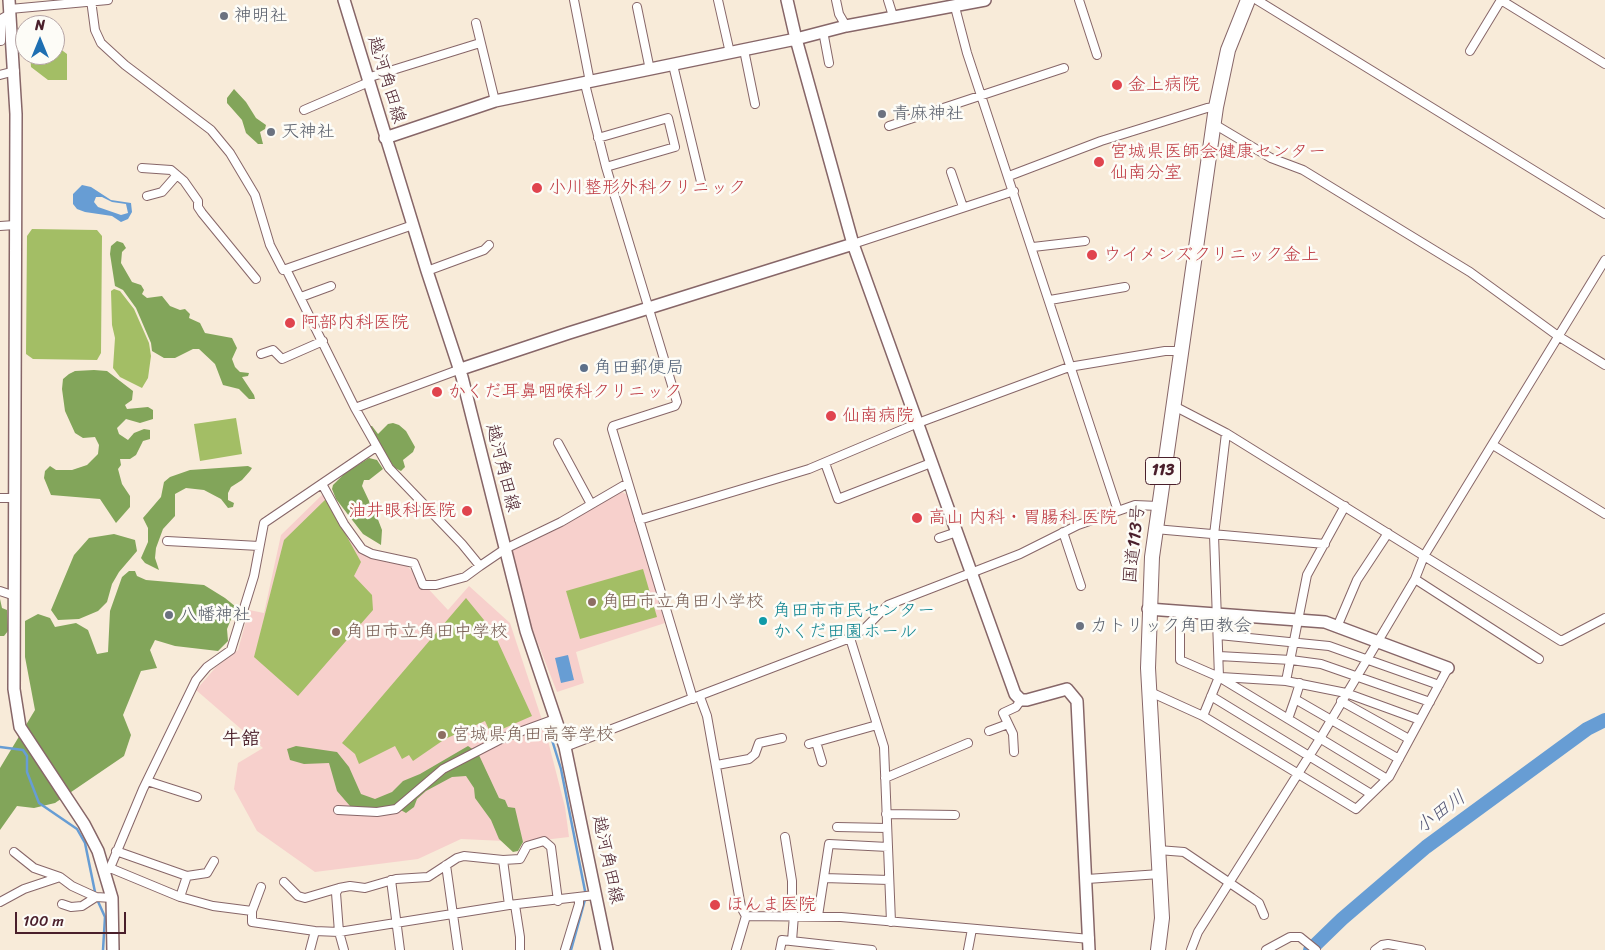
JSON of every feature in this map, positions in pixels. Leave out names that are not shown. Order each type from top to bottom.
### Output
[{"type":"highway","name":"国道113号","points":[[1158,950],[1162,927],[1160,874],[1148,691],[1148,609],[1155,529],[1216,107],[1228,50],[1248,0]]},
{"type":"street","points":[[1,41],[1,19],[10,8],[108,0]]},
{"type":"street","name":"越河角田線","points":[[344,0],[427,271],[458,370],[462,377],[526,631],[565,748],[608,950]]},
{"type":"street","points":[[574,0],[598,138],[677,402],[675,406],[613,426],[612,429],[639,520],[697,698],[707,716],[741,907],[746,916],[736,950]]},
{"type":"street","points":[[718,0],[730,53]]},
{"type":"street","points":[[787,0],[853,244],[1015,694],[1021,700]]},
{"type":"street","points":[[836,0],[839,14],[846,26]]},
{"type":"street","points":[[888,0],[893,16]]},
{"type":"street","points":[[386,138],[495,101],[796,39],[823,31],[893,16],[955,7],[986,0]]},
{"type":"street","points":[[1079,0],[1097,55]]},
{"type":"street","points":[[1257,0],[1605,214]]},
{"type":"street","points":[[1470,51],[1501,0],[1605,64]]},
{"type":"street","points":[[91,1],[95,30],[101,43],[132,71],[211,130],[230,153],[255,195],[270,245],[283,270]]},
{"type":"street","points":[[955,7],[982,96],[1050,300],[1069,367],[1118,511]]},
{"type":"street","points":[[10,8],[14,71],[15,225],[12,595],[14,689],[20,727],[84,824],[107,870],[112,898],[113,950]]},
{"type":"street","points":[[637,8],[650,70]]},
{"type":"street","points":[[476,23],[495,101]]},
{"type":"street","points":[[823,31],[830,63]]},
{"type":"street","points":[[304,110],[368,80],[480,43]]},
{"type":"street","points":[[744,50],[755,104]]},
{"type":"street","points":[[673,65],[702,186]]},
{"type":"street","points":[[889,126],[1064,68]]},
{"type":"street","points":[[0,76],[14,71]]},
{"type":"street","points":[[1009,176],[1101,141],[1207,108],[1216,107]]},
{"type":"street","points":[[598,138],[668,118],[675,147],[606,167]]},
{"type":"street","points":[[1214,124],[1271,158],[1303,170],[1470,272],[1558,336],[1605,365]]},
{"type":"street","points":[[142,168],[171,170],[189,186],[198,201],[198,207],[202,213],[256,279]]},
{"type":"street","points":[[952,172],[963,207]]},
{"type":"street","points":[[147,196],[162,192],[177,175]]},
{"type":"street","points":[[355,408],[458,370],[1014,191]]},
{"type":"street","points":[[0,226],[15,225]]},
{"type":"street","points":[[413,225],[286,269],[355,408],[389,468],[462,544],[480,566]]},
{"type":"street","points":[[1033,247],[1085,242]]},
{"type":"street","points":[[427,271],[484,250],[489,244]]},
{"type":"street","points":[[1191,950],[1198,932],[1228,882],[1320,738],[1415,579],[1424,556],[1605,260]]},
{"type":"street","points":[[301,297],[331,286]]},
{"type":"street","points":[[1050,300],[1125,287]]},
{"type":"street","points":[[261,354],[273,350],[282,359],[323,341]]},
{"type":"street","points":[[639,520],[825,463],[858,447],[918,423],[1069,367],[1165,351],[1182,351]]},
{"type":"street","points":[[1174,406],[1226,433],[1561,640],[1605,618]]},
{"type":"street","points":[[1203,716],[1219,677],[1214,535],[1226,433]]},
{"type":"street","points":[[558,443],[591,504]]},
{"type":"street","points":[[1493,445],[1605,514]]},
{"type":"street","points":[[107,870],[146,781],[196,680],[207,667],[231,650],[254,576],[264,523],[376,447]]},
{"type":"street","points":[[825,463],[838,499],[932,463]]},
{"type":"street","points":[[322,484],[344,524],[362,548],[372,554],[414,563],[423,585],[436,585],[465,577],[505,549],[561,522],[628,483]]},
{"type":"street","points":[[0,498],[13,498]]},
{"type":"street","points":[[565,748],[850,638],[864,629],[888,604],[1020,554],[1063,532],[1135,505],[1158,506]]},
{"type":"street","points":[[1286,681],[1307,575],[1345,506]]},
{"type":"street","points":[[1155,529],[1325,544]]},
{"type":"street","points":[[939,538],[957,532]]},
{"type":"street","points":[[1063,532],[1081,586]]},
{"type":"street","points":[[1337,627],[1357,580],[1388,533]]},
{"type":"street","points":[[167,541],[260,546]]},
{"type":"street","points":[[1415,579],[1539,659]]},
{"type":"street","points":[[0,591],[12,595]]},
{"type":"street","points":[[1148,609],[1325,622],[1448,668],[1387,779],[1356,809],[1203,716],[1148,691]]},
{"type":"street","points":[[1180,610],[1180,660],[1219,677],[1387,779]]},
{"type":"street","points":[[1219,635],[1329,646],[1438,686]]},
{"type":"street","points":[[850,638],[884,747],[891,922]]},
{"type":"street","points":[[1219,656],[1291,660],[1321,664],[1430,702]]},
{"type":"street","points":[[1219,677],[1300,683],[1346,693],[1420,720]]},
{"type":"street","points":[[1288,719],[1300,683]]},
{"type":"street","points":[[746,916],[818,916],[972,929],[1089,944],[1077,701],[1066,689],[1021,700],[1016,707],[1003,713],[1013,734],[1014,752]]},
{"type":"street","points":[[1211,696],[1371,794]]},
{"type":"street","points":[[1295,699],[1399,759]]},
{"type":"street","points":[[1341,701],[1409,739]]},
{"type":"street","points":[[338,810],[377,812],[396,809],[443,769],[502,738],[555,720]]},
{"type":"street","points":[[989,731],[1008,724]]},
{"type":"street","points":[[822,762],[813,743],[877,725]]},
{"type":"street","points":[[717,765],[749,759],[755,754],[759,743],[782,738]]},
{"type":"street","points":[[885,778],[968,743]]},
{"type":"street","points":[[146,781],[198,797]]},
{"type":"street","points":[[886,814],[955,814]]},
{"type":"street","points":[[837,827],[887,828]]},
{"type":"street","points":[[785,837],[792,881],[792,941]]},
{"type":"street","points":[[284,882],[298,896],[304,898],[339,888],[375,887],[391,880],[428,877],[457,858],[464,856],[503,860],[521,859],[527,846],[544,842],[550,845],[558,901]]},
{"type":"street","points":[[818,916],[829,844],[888,847]]},
{"type":"street","points":[[1158,850],[1184,852],[1259,903],[1264,915]]},
{"type":"street","points":[[116,851],[187,876],[207,873],[214,861]]},
{"type":"street","points":[[14,852],[34,868],[60,877],[72,886],[96,896],[112,898]]},
{"type":"street","points":[[503,860],[520,937],[520,950]]},
{"type":"street","points":[[446,865],[458,950]]},
{"type":"street","points":[[107,870],[180,897],[213,906],[252,911]]},
{"type":"street","points":[[1087,879],[1160,874]]},
{"type":"street","points":[[180,897],[187,876]]},
{"type":"street","points":[[0,902],[24,889],[60,877]]},
{"type":"street","points":[[824,878],[889,880]]},
{"type":"street","points":[[391,880],[400,950]]},
{"type":"street","points":[[260,887],[252,911],[252,922],[315,931],[339,932],[512,905],[596,895]]},
{"type":"street","points":[[339,888],[336,893],[339,932],[344,950]]},
{"type":"street","points":[[62,904],[82,906],[96,896]]},
{"type":"street","points":[[564,950],[579,904],[579,898]]},
{"type":"street","points":[[968,950],[972,929]]},
{"type":"street","points":[[310,950],[315,931]]},
{"type":"street","points":[[1266,950],[1290,937],[1300,937],[1316,950]]},
{"type":"street","points":[[780,950],[782,940],[823,948],[872,950]]},
{"type":"street","points":[[1375,950],[1382,945],[1388,944],[1420,950]]},
{"type":"shaded area","name":"角田市立角田小学校","points":[[620,491],[628,495],[665,623],[576,652],[584,683],[557,692],[532,628],[511,560],[512,551]]},
{"type":"shaded area","name":"宮城県角田高等学校","points":[[323,494],[362,552],[407,566],[448,610],[469,586],[510,623],[545,729],[565,807],[569,837],[526,842],[461,839],[418,859],[315,872],[257,831],[234,789],[238,763],[263,748],[196,690],[216,667],[238,650],[249,610],[264,613],[281,535]]},
{"type":"green space","points":[[65,52],[67,54],[67,80],[48,80],[31,65],[65,65]]},
{"type":"green space","points":[[234,89],[246,102],[256,118],[266,125],[265,129],[260,132],[263,144],[258,144],[246,133],[242,120],[227,103],[227,98]]},
{"type":"green space","points":[[32,229],[97,230],[102,236],[101,353],[97,360],[33,359],[26,354],[27,236]]},
{"type":"green space","points":[[117,241],[123,243],[126,248],[122,252],[121,263],[132,282],[141,285],[144,290],[142,294],[147,298],[162,296],[170,306],[180,310],[185,309],[190,314],[189,318],[200,323],[205,333],[232,338],[237,348],[232,359],[235,367],[240,372],[249,373],[248,376],[242,377],[255,399],[249,399],[239,389],[223,385],[215,364],[199,349],[193,349],[175,358],[164,358],[152,351],[151,343],[136,308],[123,290],[115,286],[110,254],[111,246]]},
{"type":"green space","points":[[114,289],[120,291],[134,309],[149,343],[151,356],[148,378],[142,388],[120,377],[113,368],[115,338],[112,325],[111,291]]},
{"type":"green space","points":[[75,371],[107,371],[133,391],[132,400],[125,405],[127,409],[148,407],[153,410],[153,419],[140,423],[126,419],[117,428],[119,434],[128,440],[134,433],[144,429],[150,430],[150,439],[143,441],[136,455],[130,459],[120,459],[121,465],[118,469],[122,484],[130,496],[130,507],[116,523],[100,499],[51,495],[44,478],[45,471],[50,466],[56,470],[72,470],[87,465],[98,454],[99,445],[95,437],[83,438],[75,433],[65,411],[62,389],[63,379],[69,374]]},
{"type":"green space","points":[[236,418],[242,454],[200,461],[194,424]]},
{"type":"green space","points":[[393,423],[406,431],[415,447],[413,452],[403,460],[405,467],[401,471],[395,468],[376,444],[368,426],[372,426],[378,434],[388,424]]},
{"type":"green space","points":[[369,458],[377,460],[383,469],[369,480],[364,480],[362,486],[370,503],[379,502],[384,505],[383,510],[377,517],[382,530],[381,545],[363,534],[336,499],[332,489],[333,485],[345,473]]},
{"type":"green space","points":[[248,466],[252,468],[250,471],[242,480],[231,487],[228,493],[228,500],[234,503],[233,507],[228,508],[221,499],[204,490],[186,488],[175,494],[175,516],[163,529],[156,548],[155,558],[159,570],[145,563],[141,558],[148,542],[148,528],[143,518],[161,497],[164,482],[170,477],[190,470]]},
{"type":"green space","points":[[326,499],[361,562],[354,576],[372,595],[373,610],[298,696],[254,657],[284,540]]},
{"type":"green space","points":[[114,534],[135,540],[137,551],[119,572],[112,584],[107,602],[98,611],[79,619],[58,620],[51,610],[74,555],[89,538]]},
{"type":"green space","points":[[643,569],[657,617],[580,639],[566,591]]},
{"type":"green space","points":[[129,571],[135,571],[137,576],[146,580],[204,585],[225,598],[236,607],[227,629],[228,641],[218,651],[175,646],[155,640],[150,650],[157,668],[141,671],[123,715],[131,735],[124,756],[55,803],[34,808],[17,806],[0,830],[0,768],[35,710],[25,657],[25,621],[38,614],[50,618],[55,627],[76,623],[88,630],[97,654],[108,652],[110,611],[122,577]]},
{"type":"green space","points":[[466,598],[493,631],[532,716],[491,734],[485,721],[445,739],[413,761],[409,755],[402,759],[395,746],[359,764],[355,754],[342,743]]},
{"type":"green space","points":[[0,599],[2,608],[7,610],[8,631],[4,636],[0,636]]},
{"type":"green space","points":[[296,746],[337,752],[349,767],[361,794],[375,799],[392,792],[403,781],[420,774],[468,746],[478,753],[499,798],[505,800],[508,807],[515,808],[523,842],[518,851],[513,852],[499,839],[491,820],[475,798],[474,788],[466,776],[452,777],[426,791],[417,799],[414,807],[406,813],[392,805],[382,809],[358,808],[350,806],[337,791],[329,763],[304,764],[290,760],[287,749]]},
{"type":"water","points":[[82,185],[91,187],[111,200],[131,203],[132,212],[128,219],[121,222],[112,216],[85,212],[77,209],[73,204],[73,194]],"holes":[[[96,197],[102,197],[112,202],[126,204],[128,213],[121,215],[98,207],[94,202]]]},
{"type":"water","points":[[568,655],[574,680],[561,683],[555,658]]},
{"type":"waterway","name":"小田川","points":[[1310,950],[1342,919],[1426,847],[1587,729],[1605,720]]},
{"type":"waterway","points":[[548,727],[561,769],[586,896],[571,950]]},
{"type":"waterway","points":[[0,747],[23,750],[27,756],[27,772],[39,803],[77,829],[85,843],[96,897],[105,917],[103,950]]},
{"type":"place","name":"神明社","points":[[224,16]]},
{"type":"place","name":"金上病院","points":[[1117,85]]},
{"type":"place","name":"青麻神社","points":[[882,114]]},
{"type":"place","name":"天神社","points":[[271,132]]},
{"type":"place","name":"宮城県医師会健康センター 仙南分室","points":[[1099,162]]},
{"type":"place","name":"小川整形外科クリニック","points":[[537,188]]},
{"type":"place","name":"ウイメンズクリニック金上","points":[[1092,255]]},
{"type":"place","name":"阿部内科医院","points":[[290,323]]},
{"type":"place","name":"角田郵便局","points":[[584,368]]},
{"type":"place","name":"かくだ耳鼻咽喉科クリニック","points":[[437,392]]},
{"type":"place","name":"仙南病院","points":[[831,416]]},
{"type":"place","name":"油井眼科医院","points":[[467,511]]},
{"type":"place","name":"高山 内科・胃腸科 医院","points":[[917,518]]},
{"type":"place","name":"角田市立角田小学校","points":[[592,602]]},
{"type":"place","name":"八幡神社","points":[[169,615]]},
{"type":"place","name":"角田市市民センター かくだ田園ホール","points":[[763,621]]},
{"type":"place","name":"カトリック角田教会","points":[[1080,626]]},
{"type":"place","name":"角田市立角田中学校","points":[[336,632]]},
{"type":"place","name":"宮城県角田高等学校","points":[[442,735]]},
{"type":"place","name":"ほんま医院","points":[[715,905]]},
{"type":"district","name":"牛舘","points":[[241,739]]}]
